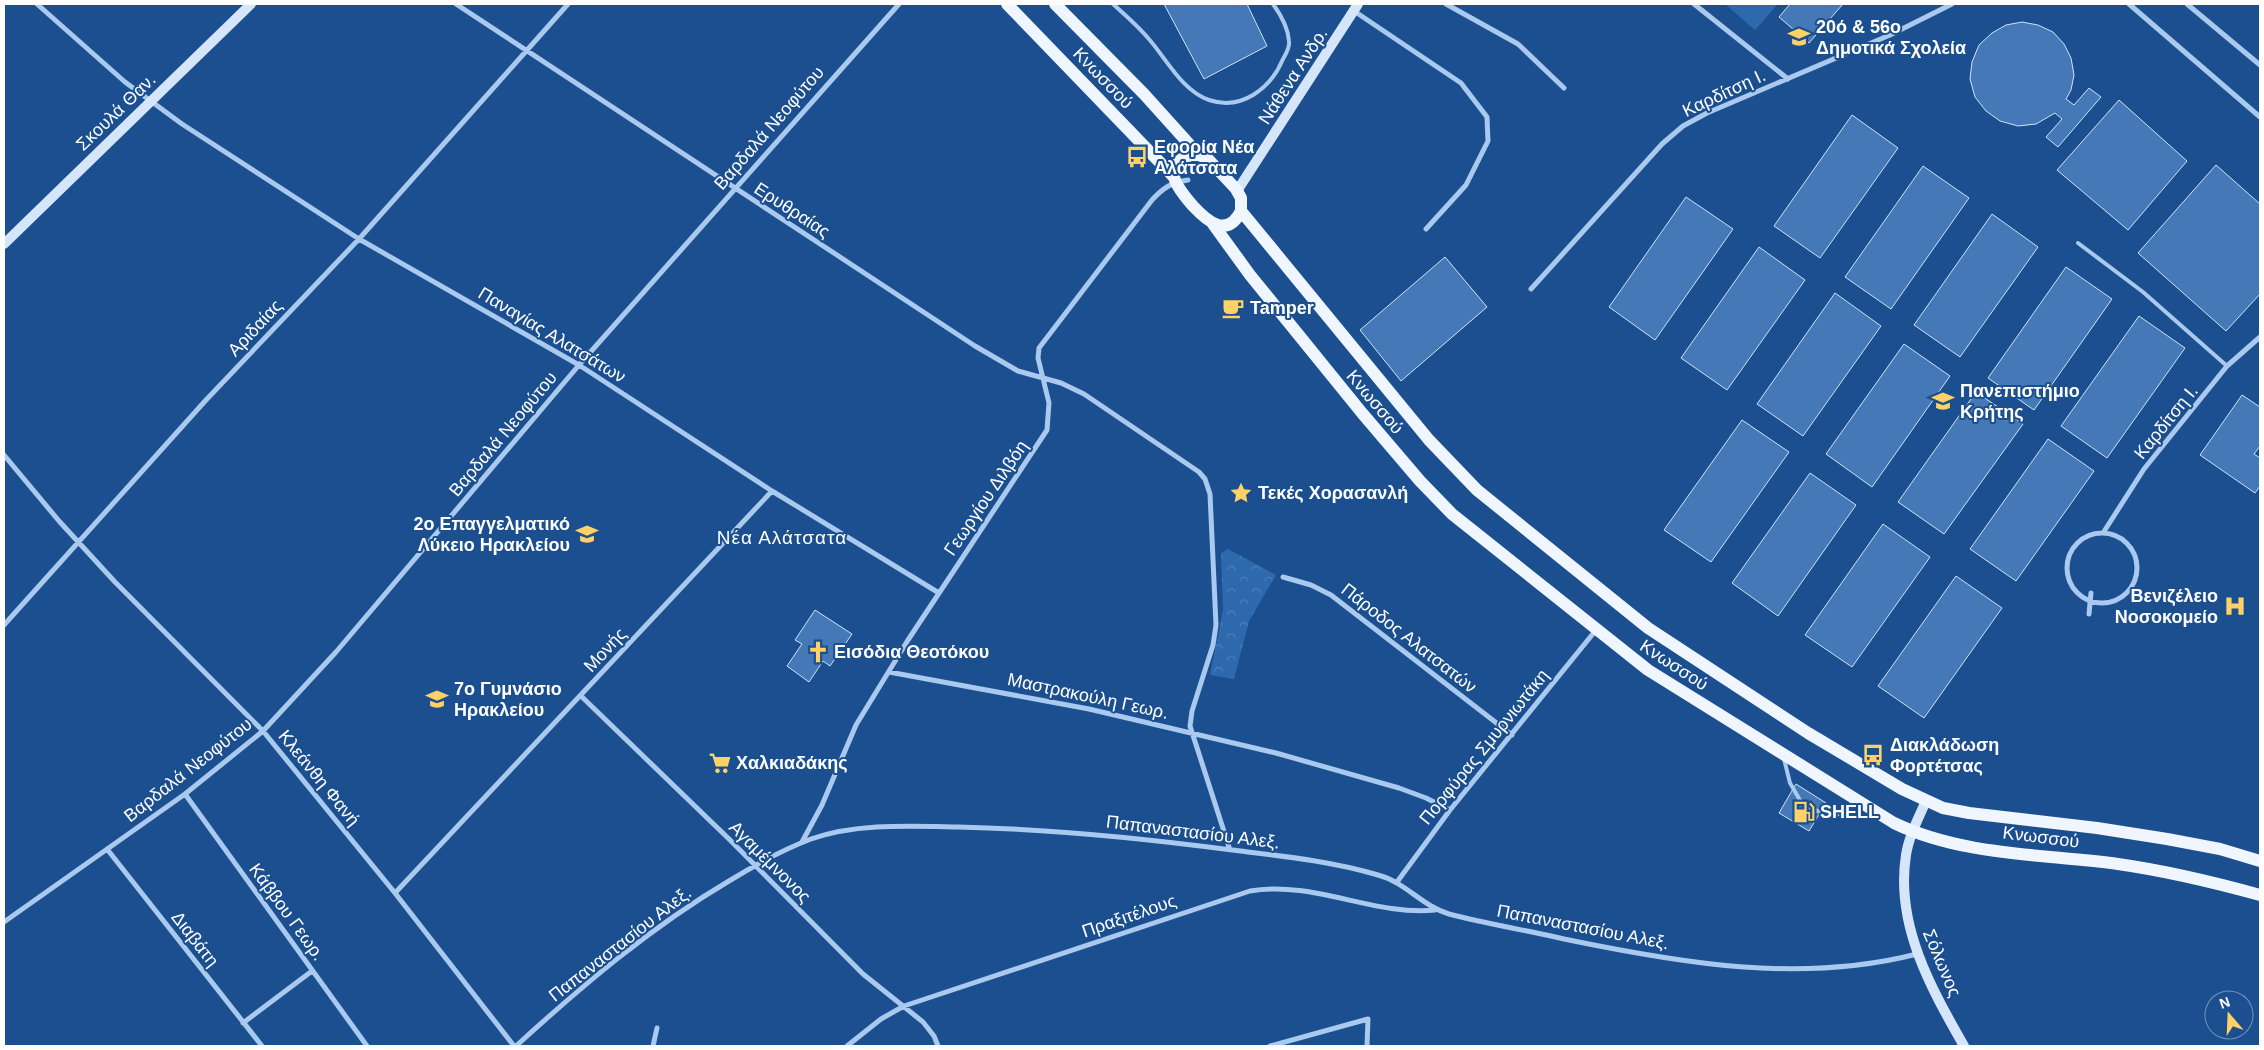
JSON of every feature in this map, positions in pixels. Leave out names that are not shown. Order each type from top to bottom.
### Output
[{"type":"main road","name":"Κνωσσού","points":[[1007,4],[1174,179]]},
{"type":"main road","name":"Κνωσσού","points":[[1055,4],[1144,94],[1199,155]]},
{"type":"main road","points":[[1199,155],[1210,161],[1237,191],[1242,200],[1241,211],[1236,220],[1229,224],[1213,224],[1204,218],[1178,190],[1174,179],[1176,167],[1180,161],[1189,156],[1199,155]]},
{"type":"main road","name":"Κνωσσού","points":[[1241,211],[1434,445],[1466,480],[1617,604],[1691,658],[1839,752],[1926,801],[1943,808],[2167,839],[2220,849],[2260,861]]},
{"type":"main road","name":"Κνωσσού","points":[[1213,224],[1250,275],[1337,383],[1387,444],[1438,501],[1474,534],[1664,681],[1860,802],[1913,832],[1958,844],[2119,864],[2184,875],[2260,895]]},
{"type":"street","name":"Παναγίας Αλατσάτων","points":[[37,4],[151,102],[359,239],[579,365],[772,491],[938,593]]},
{"type":"street","name":"Σκουλά Θαν.","points":[[4,244],[251,4]]},
{"type":"street","name":"Ερυθραίας","points":[[456,4],[734,189],[975,346],[1018,372],[1043,378]]},
{"type":"street","name":"Αριδαίας","points":[[4,625],[206,400],[359,239],[525,50],[568,4]]},
{"type":"street","name":"Βαρδαλά Νεοφύτου","points":[[4,922],[185,794],[263,730],[336,652],[579,365],[899,4]]},
{"type":"street","points":[[1446,4],[1518,44],[1564,88]]},
{"type":"street","points":[[1694,4],[1788,79]]},
{"type":"street","name":"Καρδίτση Ι.","points":[[1531,289],[1673,133],[1707,113],[1890,35],[1952,4]]},
{"type":"street","points":[[2129,4],[2260,117]]},
{"type":"street","points":[[2187,4],[2260,65]]},
{"type":"street","points":[[1356,7],[1461,83],[1487,117],[1488,141],[1466,185],[1426,229]]},
{"type":"street","name":"Νάθενα Ανδρ.","points":[[1237,191],[1356,7]]},
{"type":"street","points":[[1174,179],[1188,180]]},
{"type":"street","name":"Γεωργίου Διλβόη","points":[[802,842],[822,806],[856,725],[938,593],[1047,430],[1049,403],[1038,358],[1039,348],[1152,200],[1174,179]]},
{"type":"street","name":"Καρδίτση Ι.","points":[[2103,533],[2144,469],[2227,366],[2260,337]]},
{"type":"street","name":"Μαστρακούλη Γεωρ.","points":[[1043,378],[1061,383],[1091,398],[1199,472],[1207,485],[1214,567],[1216,625],[1210,657],[1190,720],[1192,733],[1230,850]]},
{"type":"street","name":"Κλεάνθη Φανή","points":[[4,455],[59,521],[163,631],[263,730],[395,892],[515,1046]]},
{"type":"street","name":"Μονής","points":[[395,892],[772,491]]},
{"type":"street","points":[[2103,533],[2120,537],[2129,544],[2136,560],[2136,577],[2132,587],[2124,596],[2106,602],[2090,601],[2072,587],[2067,576],[2070,552],[2077,543],[2087,536],[2103,533]]},
{"type":"street","name":"Πάροδος Αλατσατών","points":[[1283,577],[1311,585],[1331,595],[1512,735]]},
{"type":"street","points":[[2089,614],[2091,593]]},
{"type":"street","name":"Πορφύρας Σμυρνιωτάκη","points":[[1397,882],[1450,810],[1596,630]]},
{"type":"street","name":"Μαστρακούλη Γεωρ.","points":[[889,672],[1051,701],[1276,753],[1383,783],[1426,798],[1450,810]]},
{"type":"street","name":"Αγαμέμνονος","points":[[581,696],[863,974],[923,1022],[938,1046]]},
{"type":"street","name":"Κάββου Γεωρ.","points":[[185,794],[367,1046]]},
{"type":"street","name":"Σόλωνος","points":[[1926,801],[1906,854],[1904,879],[1906,906],[1917,954],[1964,1046]]},
{"type":"street","name":"Παπαναστασίου Αλεξ.","points":[[515,1046],[605,968],[685,908],[755,866],[802,842],[827,834],[852,830],[939,827],[1109,835],[1330,864],[1374,873],[1397,882],[1436,910],[1631,953],[1732,966],[1803,970],[1842,968],[1880,963],[1917,954]]},
{"type":"street","name":"Διαβάτη","points":[[107,849],[262,1046]]},
{"type":"street","name":"Πραξιτέλους","points":[[847,1046],[881,1019],[904,1006],[1250,891],[1292,889],[1400,910],[1436,910]]},
{"type":"street","points":[[243,1023],[312,971]]},
{"type":"street","points":[[1270,1046],[1368,1018],[1367,1046]]},
{"type":"street","points":[[653,1046],[657,1028]]},
{"type":"lane","points":[[1113,4],[1148,38],[1178,76],[1195,93],[1209,100],[1232,104],[1260,92],[1278,73],[1290,44],[1286,25],[1272,4]]},
{"type":"lane","points":[[2078,243],[2143,292],[2227,366]]},
{"type":"lane","points":[[1783,755],[1790,783],[1801,802],[1825,815],[1842,814],[1860,802]]},
{"type":"green space","points":[[1725,4],[1778,4],[1755,30]]},
{"type":"green space","points":[[1228,549],[1276,575],[1249,621],[1234,679],[1210,675],[1223,610],[1221,553]]},
{"type":"building","points":[[1164,4],[1247,4],[1267,46],[1204,79]]},
{"type":"building","points":[[1790,4],[1843,4],[1809,43],[1779,17]]},
{"type":"building","points":[[2022,22],[2038,25],[2053,32],[2064,44],[2071,58],[2074,75],[2071,90],[2066,99],[2074,105],[2089,88],[2101,97],[2058,147],[2046,137],[2062,119],[2055,113],[2036,124],[2018,126],[2000,121],[1986,111],[1975,97],[1970,79],[1972,62],[1979,45],[1992,33],[2006,25]]},
{"type":"building","points":[[2119,100],[2187,161],[2128,230],[2057,170]]},
{"type":"building","points":[[1852,115],[1898,148],[1820,258],[1774,226]]},
{"type":"building","points":[[2216,165],[2260,204],[2260,294],[2226,331],[2138,253]]},
{"type":"building","points":[[1923,166],[1969,198],[1891,309],[1845,277]]},
{"type":"building","points":[[1686,197],[1733,229],[1655,340],[1609,307]]},
{"type":"building","points":[[1992,214],[2038,247],[1960,357],[1914,325]]},
{"type":"building","points":[[1759,247],[1805,280],[1727,390],[1681,358]]},
{"type":"building","points":[[1445,257],[1487,307],[1401,381],[1360,330]]},
{"type":"building","points":[[2066,267],[2112,299],[2034,410],[1988,378]]},
{"type":"building","points":[[1835,293],[1881,326],[1803,436],[1757,404]]},
{"type":"building","points":[[2139,316],[2185,348],[2107,458],[2061,426]]},
{"type":"building","points":[[1904,344],[1950,376],[1872,487],[1826,454]]},
{"type":"building","points":[[1976,392],[2023,424],[1944,534],[1898,502]]},
{"type":"building","points":[[2242,395],[2260,407],[2260,446],[2254,454],[2260,458],[2260,486],[2255,493],[2200,455]]},
{"type":"building","points":[[1742,420],[1789,452],[1711,562],[1664,530]]},
{"type":"building","points":[[2048,439],[2094,471],[2016,581],[1970,549]]},
{"type":"building","points":[[1810,473],[1856,505],[1778,616],[1732,583]]},
{"type":"building","points":[[1883,524],[1930,557],[1852,667],[1805,635]]},
{"type":"building","points":[[1956,576],[2002,608],[1924,718],[1878,686]]},
{"type":"building","name":"Εισόδια Θεοτόκου","points":[[815,610],[852,634],[830,666],[823,661],[809,682],[787,666],[802,644],[795,640]]},
{"type":"building","points":[[1796,784],[1826,803],[1809,831],[1779,813]]},
{"type":"place","name":"20ό & 56ο Δημοτικά Σχολεία","points":[[1799,37]]},
{"type":"place","name":"Εφορία Νέα Αλάτσατα","points":[[1137,157]]},
{"type":"place","name":"Tamper","points":[[1233,308]]},
{"type":"place","name":"Πανεπιστήμιο Κρήτης","points":[[1943,401]]},
{"type":"place","name":"Τεκές Χορασανλή","points":[[1241,493]]},
{"type":"place","name":"2ο Επαγγελματικό Λύκειο Ηρακλείου","points":[[587,534]]},
{"type":"place","name":"Βενιζέλειο Νοσοκομείο","points":[[2235,606]]},
{"type":"place","name":"Εισόδια Θεοτόκου","points":[[818,652]]},
{"type":"place","name":"7o Γυμνάσιο Ηρακλείου","points":[[437,699]]},
{"type":"place","name":"Διακλάδωση Φορτέτσας","points":[[1873,755]]},
{"type":"place","name":"Χαλκιαδάκης","points":[[720,763]]},
{"type":"place","name":"SHELL","points":[[1804,812]]},
{"type":"district","name":"Νέα Αλάτσατα","points":[[782,537]]}]
